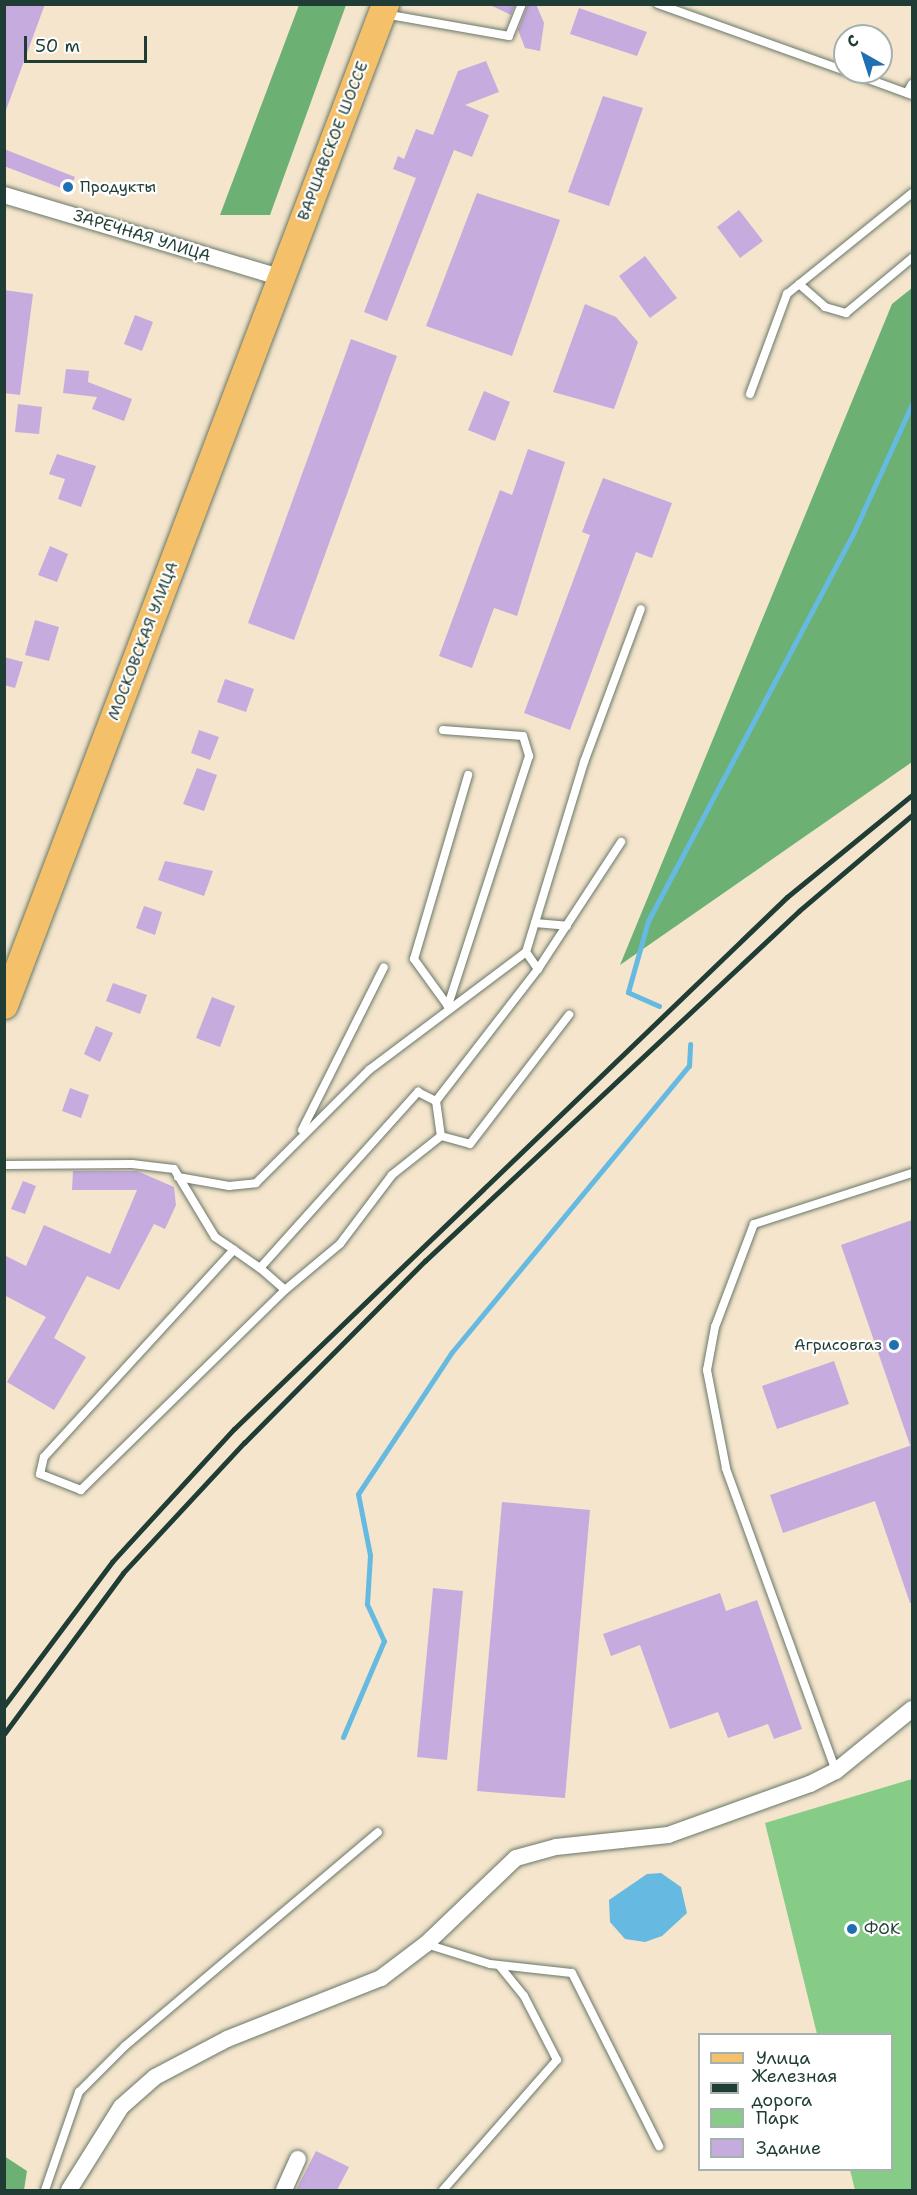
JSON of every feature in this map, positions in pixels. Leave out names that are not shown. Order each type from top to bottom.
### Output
[{"type":"main road","name":"ВАРШАВСКОЕ ШОССЕ","points":[[279,277],[383,9]]},
{"type":"main road","name":"МОСКОВСКАЯ УЛИЦА","points":[[7,989],[279,277]]},
{"type":"street","name":"ЗАРЕЧНАЯ УЛИЦА","points":[[4,195],[279,277]]},
{"type":"street","points":[[69,2190],[121,2107],[155,2077],[227,2039],[381,1978],[426,1944],[516,1858],[556,1847],[668,1835],[836,1770],[912,1709]]},
{"type":"street","points":[[284,2190],[298,2159]]},
{"type":"lane","points":[[383,9],[509,36],[522,4]]},
{"type":"lane","points":[[658,4],[833,66]]},
{"type":"lane","points":[[883,84],[910,94],[912,84]]},
{"type":"lane","points":[[750,394],[788,294],[912,192]]},
{"type":"lane","points":[[799,284],[825,307],[846,313],[912,258]]},
{"type":"lane","points":[[178,1177],[229,1186],[256,1183],[299,1135],[448,1006],[526,952],[584,762],[641,609]]},
{"type":"lane","points":[[443,730],[523,736],[529,756],[448,1006]]},
{"type":"lane","points":[[448,1006],[414,959],[468,775]]},
{"type":"lane","points":[[441,1136],[436,1101],[538,969],[621,842]]},
{"type":"lane","points":[[535,923],[567,926]]},
{"type":"lane","points":[[526,952],[538,969]]},
{"type":"lane","points":[[299,1135],[384,967]]},
{"type":"lane","points":[[441,1136],[470,1144],[569,1015]]},
{"type":"lane","points":[[260,1268],[418,1092],[436,1101]]},
{"type":"lane","points":[[234,1250],[44,1457],[40,1474],[81,1490],[285,1290],[340,1244],[392,1175],[441,1136]]},
{"type":"lane","points":[[4,1165],[132,1164],[174,1169],[215,1237],[260,1268],[285,1290]]},
{"type":"lane","points":[[836,1770],[726,1468],[707,1370],[715,1327],[754,1224],[912,1173]]},
{"type":"lane","points":[[45,2190],[79,2092],[124,2046],[378,1832]]},
{"type":"lane","points":[[426,1944],[500,1966],[572,1973],[659,2146]]},
{"type":"lane","points":[[443,2190],[557,2060],[524,1996],[500,1966]]},
{"type":"green space","points":[[299,5],[346,5],[270,215],[220,215]]},
{"type":"green space","points":[[912,288],[912,762],[620,965],[892,304]]},
{"type":"green space","name":"ФОК","points":[[912,1779],[912,2190],[855,2190],[850,2171],[893,2171],[893,2033],[817,2033],[765,1823]]},
{"type":"green space","points":[[4,2156],[27,2171],[24,2190],[5,2190]]},
{"type":"water","points":[[661,1873],[681,1887],[687,1913],[662,1936],[645,1942],[625,1939],[610,1922],[609,1900],[647,1874]]},
{"type":"building","points":[[4,4],[45,4],[6,110],[4,110]]},
{"type":"building","points":[[488,4],[515,4],[511,15]]},
{"type":"building","points":[[528,4],[536,4],[544,23],[540,51],[525,48],[518,30]]},
{"type":"building","points":[[579,8],[647,32],[637,56],[570,34]]},
{"type":"building","points":[[486,61],[499,92],[465,105],[489,115],[472,157],[454,150],[387,321],[364,312],[416,178],[393,169],[398,156],[404,159],[416,129],[433,135],[458,71]]},
{"type":"building","points":[[603,96],[643,108],[609,206],[568,192]]},
{"type":"building","points":[[4,149],[75,177],[69,191],[4,166]]},
{"type":"building","points":[[477,193],[560,220],[512,356],[426,326]]},
{"type":"building","points":[[739,210],[763,241],[740,258],[717,227]]},
{"type":"building","points":[[645,256],[677,298],[650,318],[619,276]]},
{"type":"building","points":[[4,290],[33,294],[20,395],[4,393]]},
{"type":"building","points":[[585,304],[616,317],[638,342],[614,409],[553,392]]},
{"type":"building","points":[[135,315],[153,322],[142,351],[124,344]]},
{"type":"building","points":[[351,339],[397,356],[294,640],[248,623]]},
{"type":"building","points":[[66,369],[89,371],[88,382],[132,399],[124,421],[92,409],[97,397],[63,393]]},
{"type":"building","points":[[484,391],[510,402],[495,441],[468,430]]},
{"type":"building","points":[[18,404],[42,407],[39,434],[15,432]]},
{"type":"building","points":[[528,449],[565,462],[517,616],[494,608],[472,668],[439,656],[500,490],[512,495]]},
{"type":"building","points":[[57,454],[96,466],[81,507],[58,499],[65,479],[49,474]]},
{"type":"building","points":[[603,478],[672,503],[652,558],[636,552],[570,730],[524,713],[590,535],[582,532]]},
{"type":"building","points":[[50,546],[68,554],[57,582],[38,575]]},
{"type":"building","points":[[35,620],[59,627],[49,661],[25,655]]},
{"type":"building","points":[[4,657],[23,662],[15,688],[4,685]]},
{"type":"building","points":[[225,679],[254,689],[246,712],[217,702]]},
{"type":"building","points":[[199,730],[219,737],[210,760],[191,753]]},
{"type":"building","points":[[197,768],[217,775],[204,811],[183,804]]},
{"type":"building","points":[[165,861],[213,871],[204,896],[158,880]]},
{"type":"building","points":[[144,906],[162,912],[155,935],[136,928]]},
{"type":"building","points":[[113,983],[147,995],[140,1014],[106,1001]]},
{"type":"building","points":[[212,997],[235,1006],[220,1047],[196,1038]]},
{"type":"building","points":[[96,1026],[113,1033],[100,1062],[84,1054]]},
{"type":"building","points":[[70,1088],[89,1095],[81,1118],[62,1111]]},
{"type":"building","points":[[73,1171],[137,1171],[174,1187],[176,1205],[165,1229],[154,1224],[119,1290],[87,1276],[54,1338],[86,1357],[54,1410],[7,1382],[46,1317],[4,1295],[4,1255],[26,1266],[44,1225],[110,1254],[137,1190],[72,1190]]},
{"type":"building","points":[[23,1181],[36,1186],[25,1214],[11,1209]]},
{"type":"building","points":[[912,1220],[912,1445],[910,1445],[841,1245]]},
{"type":"building","points":[[834,1361],[849,1404],[777,1429],[762,1386]]},
{"type":"building","points":[[912,1445],[912,1603],[910,1603],[875,1501],[783,1533],[770,1495]]},
{"type":"building","points":[[502,1502],[590,1510],[565,1798],[477,1791]]},
{"type":"building","points":[[433,1588],[463,1591],[447,1760],[417,1757]]},
{"type":"building","points":[[720,1593],[726,1611],[757,1600],[802,1729],[774,1739],[768,1724],[728,1738],[718,1712],[670,1729],[640,1645],[611,1656],[603,1634]]},
{"type":"building","points":[[316,2151],[349,2167],[337,2190],[296,2190]]},
{"type":"waterway","points":[[659,1006],[628,992],[648,921],[853,534],[912,404]]},
{"type":"waterway","points":[[343,1737],[384,1641],[367,1604],[370,1555],[358,1494],[452,1352],[689,1066],[690,1044]]},
{"type":"railway","points":[[4,1706],[112,1562],[234,1429],[787,897],[912,795]]},
{"type":"railway","points":[[4,1734],[123,1573],[244,1443],[425,1261],[799,911],[912,815]]},
{"type":"place","name":"Продукты","points":[[68,187]]},
{"type":"place","name":"Агрисовгаз","points":[[894,1345]]},
{"type":"place","name":"ФОК","points":[[852,1929]]}]
